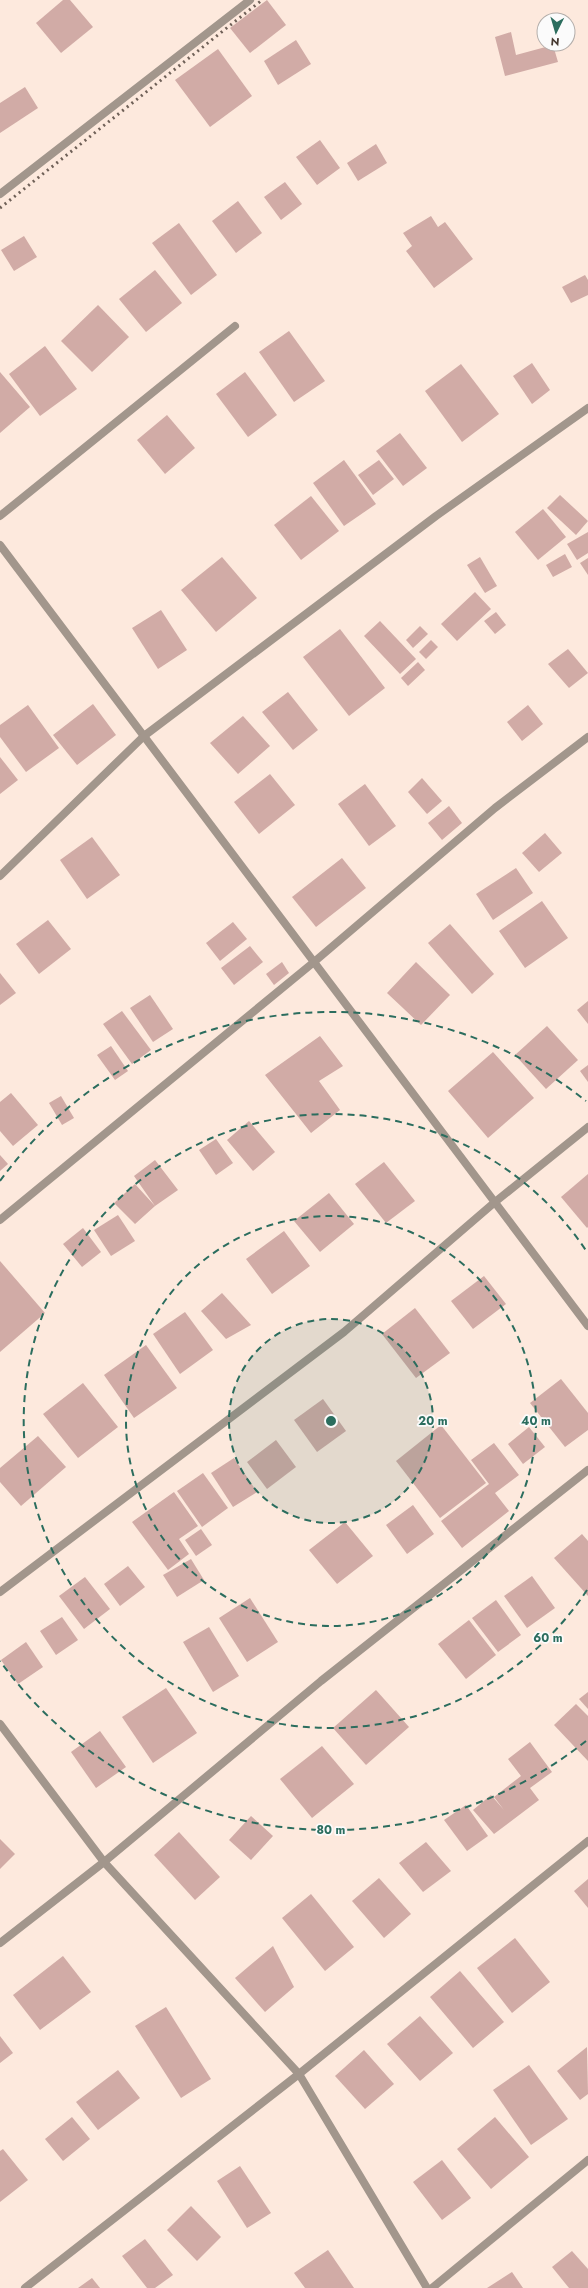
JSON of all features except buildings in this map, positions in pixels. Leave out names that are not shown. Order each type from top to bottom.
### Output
[{"type":"street","points":[[0,194],[250,0]]},
{"type":"street","points":[[0,516],[235,326]]},
{"type":"street","points":[[0,876],[144,736],[436,516],[588,408]]},
{"type":"street","points":[[0,545],[588,1326]]},
{"type":"street","points":[[0,1220],[314,962],[495,808],[588,737]]},
{"type":"street","points":[[0,1592],[344,1332],[495,1202],[588,1127]]},
{"type":"street","points":[[0,1943],[104,1862],[321,1681],[588,1470]]},
{"type":"street","points":[[0,1724],[104,1862],[299,2074],[427,2288]]},
{"type":"street","points":[[25,2288],[299,2074],[588,1840]]},
{"type":"street","points":[[432,2288],[588,2160]]},
{"type":"railway","points":[[0,208],[262,0]]}]
